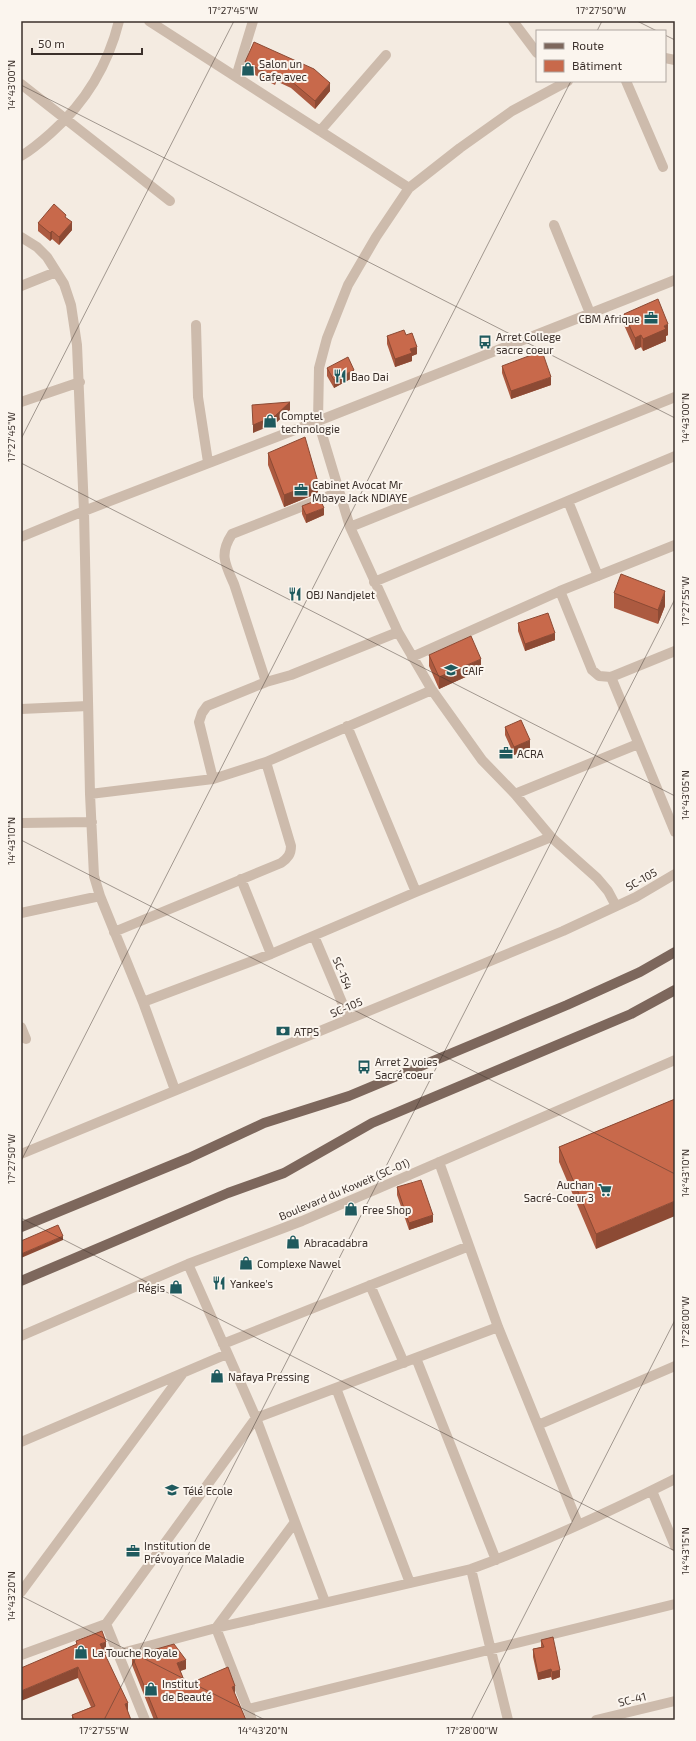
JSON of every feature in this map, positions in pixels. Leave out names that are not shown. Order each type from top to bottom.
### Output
[{"type":"main road","points":[[21,1228],[189,1158],[264,1123],[349,1096],[567,1005],[640,972],[675,952]]},
{"type":"main road","points":[[21,1281],[228,1193],[284,1173],[372,1123],[632,1014],[675,990]]},
{"type":"street","points":[[21,156],[38,144],[66,120],[88,93],[106,61],[119,21]]},
{"type":"street","points":[[149,21],[409,188]]},
{"type":"street","points":[[236,77],[253,21]]},
{"type":"street","points":[[513,21],[536,52]]},
{"type":"street","points":[[320,131],[386,54]]},
{"type":"street","points":[[562,82],[512,111],[460,148],[409,188],[376,237],[348,285],[326,338],[319,368],[318,421],[350,527],[398,632],[432,690],[482,760],[515,794],[551,837],[597,878],[608,891],[616,906]]},
{"type":"street","points":[[626,82],[663,167]]},
{"type":"street","points":[[21,84],[170,201]]},
{"type":"street","points":[[554,225],[590,313]]},
{"type":"street","points":[[21,237],[41,251],[51,262],[68,293],[77,345],[80,382],[84,510],[93,868],[100,896],[143,1002],[175,1090]]},
{"type":"street","points":[[21,286],[56,272]]},
{"type":"street","points":[[21,537],[84,510],[318,421],[675,280]]},
{"type":"street","points":[[196,325],[198,397],[208,462]]},
{"type":"street","points":[[21,402],[80,382]]},
{"type":"street","points":[[350,527],[675,397]]},
{"type":"street","points":[[374,582],[675,456]]},
{"type":"street","points":[[266,682],[234,584],[227,569],[224,558],[224,549],[232,534],[340,492]]},
{"type":"street","points":[[568,501],[598,576]]},
{"type":"street","points":[[412,656],[560,591],[675,545]]},
{"type":"street","points":[[560,591],[592,670],[599,676],[611,677],[675,651]]},
{"type":"street","points":[[213,779],[199,722],[202,713],[207,706],[216,701],[266,682],[291,675],[398,632]]},
{"type":"street","points":[[611,677],[675,832]]},
{"type":"street","points":[[90,794],[213,779],[266,762],[432,690]]},
{"type":"street","points":[[21,709],[88,706]]},
{"type":"street","points":[[347,726],[416,892]]},
{"type":"street","points":[[515,794],[638,744]]},
{"type":"street","points":[[114,932],[281,863],[288,858],[291,852],[291,846],[266,762]]},
{"type":"street","points":[[21,823],[92,822]]},
{"type":"street","points":[[143,1002],[271,954],[416,892],[551,837]]},
{"type":"street","name":"SC-105","points":[[21,1154],[562,931],[636,897],[675,874]]},
{"type":"street","points":[[241,879],[271,954]]},
{"type":"street","points":[[21,913],[100,896]]},
{"type":"street","name":"SC-154","points":[[314,936],[349,1019]]},
{"type":"street","points":[[21,1027],[26,1040]]},
{"type":"street","name":"Boulevard du Koweit (SC-01)","points":[[21,1336],[188,1264],[309,1218],[675,1060]]},
{"type":"street","points":[[439,1162],[498,1327],[578,1524]]},
{"type":"street","points":[[223,1344],[469,1246]]},
{"type":"street","points":[[188,1264],[256,1418],[326,1602]]},
{"type":"street","points":[[370,1285],[404,1363]]},
{"type":"street","points":[[21,1654],[106,1624],[256,1418],[498,1327]]},
{"type":"street","points":[[21,1442],[228,1354]]},
{"type":"street","points":[[416,1358],[496,1560]]},
{"type":"street","points":[[538,1425],[675,1366]]},
{"type":"street","points":[[21,1592],[183,1373]]},
{"type":"street","points":[[336,1388],[410,1583]]},
{"type":"street","points":[[118,1654],[216,1628],[471,1569],[496,1560],[578,1524],[652,1491],[675,1479]]},
{"type":"street","points":[[652,1491],[675,1546]]},
{"type":"street","points":[[216,1628],[295,1522]]},
{"type":"street","points":[[471,1569],[508,1720]]},
{"type":"street","points":[[248,1709],[675,1604]]},
{"type":"street","points":[[106,1624],[145,1720]]},
{"type":"street","points":[[216,1628],[252,1720]]},
{"type":"street","name":"SC-41","points":[[596,1720],[675,1701]]},
{"type":"building","points":[[254,42],[314,69],[330,83],[315,101],[291,81],[276,74],[275,77],[245,62]]},
{"type":"building","points":[[54,204],[66,215],[65,217],[72,222],[59,237],[52,231],[50,233],[38,223]]},
{"type":"building","points":[[658,299],[668,324],[664,326],[666,329],[643,339],[641,335],[635,338],[624,314]]},
{"type":"building","points":[[404,330],[406,335],[412,333],[417,347],[410,349],[412,353],[395,359],[387,336]]},
{"type":"building","points":[[542,351],[551,377],[511,391],[502,366]]},
{"type":"building","points":[[348,357],[354,370],[334,380],[327,368]]},
{"type":"building","points":[[290,402],[275,416],[253,425],[252,405]]},
{"type":"building","points":[[305,437],[318,482],[284,495],[268,453]]},
{"type":"building","points":[[320,499],[324,508],[306,515],[302,506]]},
{"type":"building","points":[[621,574],[665,591],[658,610],[614,593]]},
{"type":"building","points":[[548,613],[555,633],[525,644],[518,623]]},
{"type":"building","points":[[471,636],[481,659],[439,677],[429,655]]},
{"type":"building","points":[[521,720],[530,740],[514,747],[505,727]]},
{"type":"building","points":[[675,1099],[675,1201],[596,1234],[559,1147]]},
{"type":"building","points":[[421,1180],[433,1215],[409,1223],[397,1187]]},
{"type":"building","points":[[58,1225],[63,1236],[21,1254],[21,1241]]},
{"type":"building","points":[[102,1631],[106,1642],[100,1644],[128,1703],[125,1704],[131,1720],[74,1720],[72,1715],[95,1706],[78,1667],[21,1691],[21,1668],[77,1644],[76,1641]]},
{"type":"building","points":[[553,1637],[560,1670],[552,1672],[551,1669],[538,1673],[533,1649],[544,1647],[541,1640]]},
{"type":"building","points":[[174,1644],[186,1660],[177,1663],[186,1685],[228,1667],[235,1686],[232,1687],[246,1720],[158,1720],[132,1656]]},
{"type":"place","name":"Salon un Cafe avec","points":[[248,69]]},
{"type":"place","name":"CBM Afrique","points":[[651,318]]},
{"type":"place","name":"Arret College sacre coeur","points":[[485,342]]},
{"type":"place","name":"Bao Dai","points":[[340,376]]},
{"type":"place","name":"Comptel technologie","points":[[270,421]]},
{"type":"place","name":"Cabinet Avocat Mr Mbaye Jack NDIAYE","points":[[301,490]]},
{"type":"place","name":"OBJ Nandjelet","points":[[295,594]]},
{"type":"place","name":"CAIF","points":[[451,670]]},
{"type":"place","name":"ACRA","points":[[506,753]]},
{"type":"place","name":"ATPS","points":[[283,1031]]},
{"type":"place","name":"Arret 2 voies Sacré coeur","points":[[364,1067]]},
{"type":"place","name":"Auchan Sacré-Coeur 3","points":[[605,1190]]},
{"type":"place","name":"Free Shop","points":[[351,1209]]},
{"type":"place","name":"Abracadabra","points":[[293,1242]]},
{"type":"place","name":"Complexe Nawel","points":[[246,1263]]},
{"type":"place","name":"Yankee's","points":[[219,1283]]},
{"type":"place","name":"Régis","points":[[176,1287]]},
{"type":"place","name":"Nafaya Pressing","points":[[217,1376]]},
{"type":"place","name":"Télé Ecole","points":[[172,1490]]},
{"type":"place","name":"Institution de Prévoyance Maladie","points":[[133,1551]]},
{"type":"place","name":"La Touche Royale","points":[[81,1652]]},
{"type":"place","name":"Institut de Beauté","points":[[151,1689]]}]
